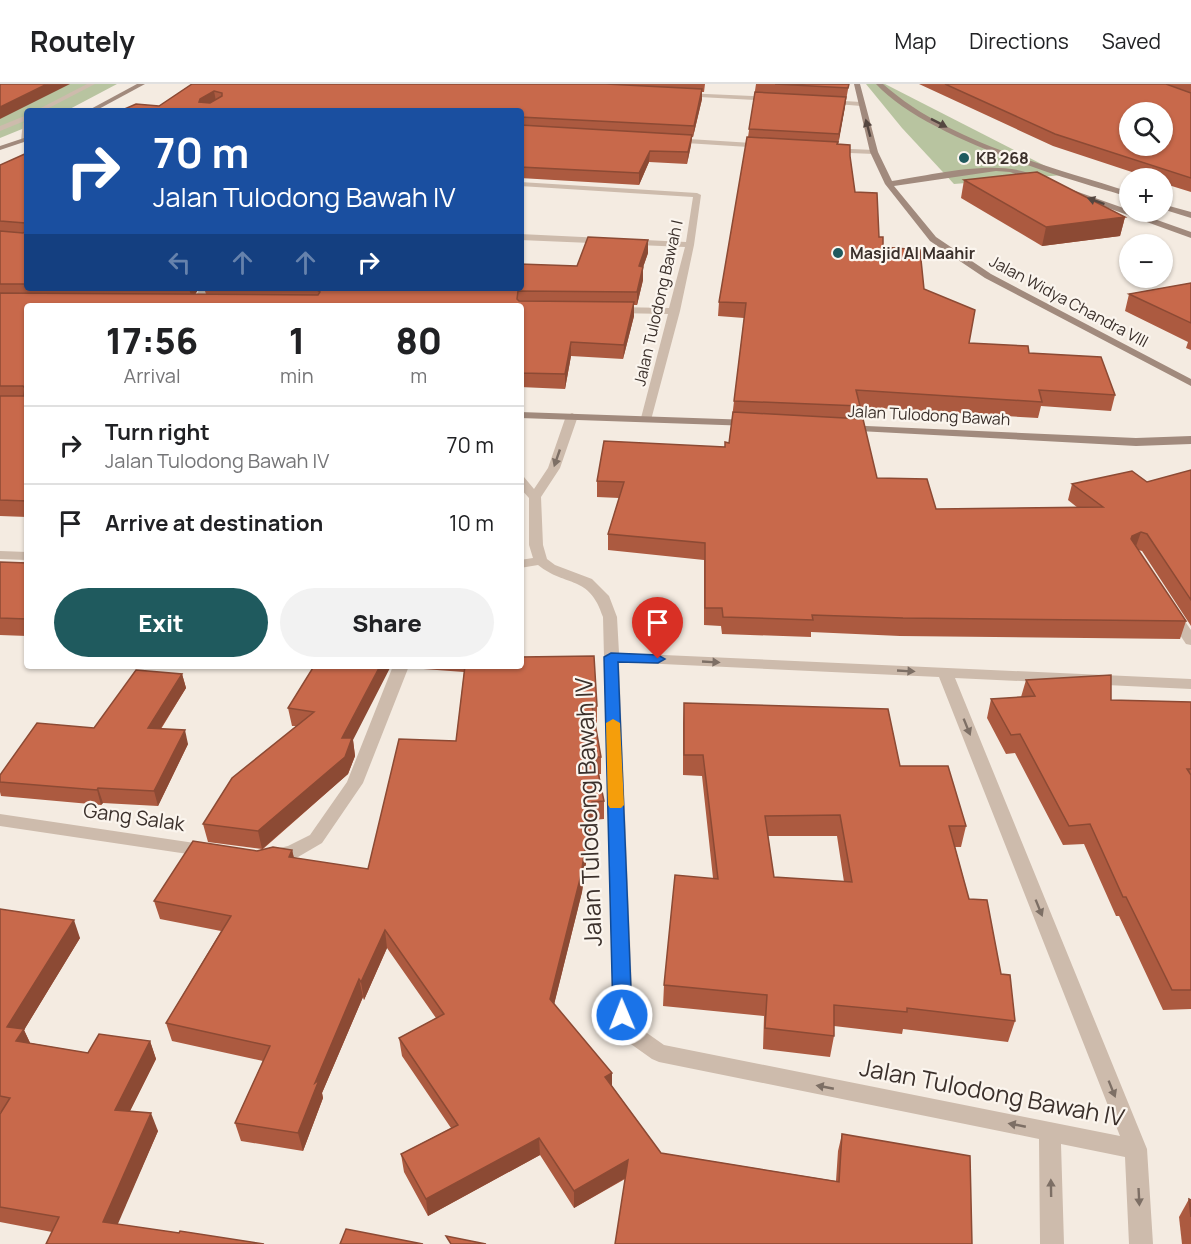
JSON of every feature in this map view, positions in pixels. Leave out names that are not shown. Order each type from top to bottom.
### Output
[{"type":"street","points":[[44,108],[92,84]]},
{"type":"street","points":[[96,108],[142,84]]},
{"type":"street","name":"Jalan Widya Chandra VIII","points":[[860,84],[861,104],[874,152],[887,180],[933,239],[988,276],[1191,383]]},
{"type":"street","points":[[872,84],[879,84],[888,94],[908,108],[948,129],[1119,191]]},
{"type":"street","points":[[675,94],[783,100]]},
{"type":"street","points":[[818,101],[861,104]]},
{"type":"street","points":[[0,129],[24,118]]},
{"type":"street","points":[[661,140],[778,147]]},
{"type":"street","points":[[0,148],[24,141]]},
{"type":"street","points":[[825,149],[874,152]]},
{"type":"street","points":[[887,180],[921,180],[1003,168],[1045,182]]},
{"type":"street","name":"Jalan Tulodong Bawah I","points":[[524,184],[697,195],[690,245],[647,418]]},
{"type":"street","points":[[1056,186],[1191,235]]},
{"type":"street","points":[[1173,209],[1191,215]]},
{"type":"street","points":[[524,237],[690,245]]},
{"type":"street","points":[[604,310],[675,311]]},
{"type":"street","points":[[524,415],[766,424]]},
{"type":"street","points":[[524,563],[541,561],[536,545],[535,497],[554,468],[572,416]]},
{"type":"street","name":"Jalan Tulodong Bawah","points":[[826,427],[1136,442],[1191,440]]},
{"type":"street","points":[[524,485],[535,497]]},
{"type":"street","points":[[0,555],[24,556]]},
{"type":"street","name":"Jalan Tulodong Bawah IV","points":[[541,561],[550,568],[587,582],[604,598],[610,617],[622,1015],[628,1030],[659,1053],[1136,1149]]},
{"type":"street","points":[[1166,603],[1191,641]]},
{"type":"street","name":"Jalan Tulodong Bawah IV","points":[[611,657],[945,672],[1136,1149]]},
{"type":"street","points":[[251,857],[261,859],[292,852],[316,839],[355,783],[400,669]]},
{"type":"street","points":[[945,672],[1191,684]]},
{"type":"street","name":"Gang Salak","points":[[0,820],[229,854]]},
{"type":"street","points":[[1050,1132],[1052,1244]]},
{"type":"street","points":[[1136,1149],[1142,1244]]},
{"type":"green space","points":[[0,84],[117,84],[72,108],[24,108],[24,128],[0,138]]},
{"type":"green space","points":[[866,84],[885,84],[1063,175],[954,184],[902,128]]},
{"type":"building","points":[[0,84],[47,84],[0,107]]},
{"type":"building","points":[[192,84],[606,84],[702,89],[694,126],[524,117],[524,108],[127,108],[136,104],[159,106]],"holes":[[[214,91],[222,93],[222,96],[210,103],[199,102],[200,99]]]},
{"type":"building","points":[[775,84],[849,84],[848,88]]},
{"type":"building","points":[[945,84],[1166,84],[1191,93],[1191,178],[1173,172],[1173,168],[1160,168],[1123,156],[1173,156],[1173,102],[1119,102],[1119,155],[1055,134]]},
{"type":"building","points":[[755,92],[846,97],[839,134],[749,129]]},
{"type":"building","points":[[524,125],[692,135],[688,152],[650,151],[639,173],[524,167]]},
{"type":"building","points":[[747,137],[838,142],[837,144],[850,145],[855,192],[877,193],[879,237],[883,237],[883,247],[920,250],[924,289],[975,310],[969,343],[1028,346],[1029,353],[1101,357],[1115,395],[1039,390],[1042,402],[856,390],[860,406],[734,401],[746,303],[719,302]]},
{"type":"building","points":[[24,154],[24,223],[0,221],[0,165]]},
{"type":"building","points":[[1037,172],[1119,214],[1119,218],[1046,227],[964,180]]},
{"type":"building","points":[[0,231],[23,233],[24,284],[0,284]]},
{"type":"building","points":[[588,237],[648,240],[639,266],[643,267],[637,292],[518,291],[524,291],[524,264],[577,266]]},
{"type":"building","points":[[1191,283],[1191,323],[1129,294],[1173,288]]},
{"type":"building","points":[[318,291],[518,291],[519,301],[634,302],[624,345],[571,342],[565,374],[524,373],[524,303],[24,303],[24,387],[0,386],[0,293],[318,295]]},
{"type":"building","points":[[0,396],[24,396],[24,501],[0,500]]},
{"type":"building","points":[[733,412],[863,419],[877,478],[927,479],[936,509],[1103,507],[1072,484],[1132,471],[1147,482],[1191,470],[1191,600],[1147,534],[1141,532],[1132,536],[1131,539],[1186,621],[812,615],[813,620],[723,617],[722,608],[705,608],[705,543],[608,534],[624,482],[597,481],[604,441],[725,447],[725,442],[729,443]]},
{"type":"building","points":[[0,562],[24,563],[24,619],[0,618]]},
{"type":"building","points":[[594,656],[597,706],[592,706],[601,757],[595,757],[604,801],[592,802],[581,875],[550,999],[612,1073],[605,1077],[661,1153],[839,1182],[842,1134],[970,1156],[972,1244],[615,1244],[628,1160],[574,1191],[539,1138],[426,1199],[401,1154],[458,1125],[399,1038],[444,1014],[385,930],[361,982],[359,979],[315,1083],[319,1080],[298,1133],[235,1123],[270,1046],[166,1023],[231,916],[154,901],[193,841],[257,851],[273,847],[292,850],[289,857],[368,869],[399,739],[456,741],[465,669],[524,669],[524,657]]},
{"type":"building","points":[[312,669],[378,669],[342,738],[352,738],[345,757],[258,831],[203,824],[232,778],[314,712],[288,708]]},
{"type":"building","points":[[136,670],[182,674],[148,728],[185,730],[154,791],[98,788],[97,790],[0,782],[0,775],[37,723],[94,728]]},
{"type":"building","points":[[1111,675],[1111,700],[1191,702],[1191,769],[1187,769],[1191,775],[1191,990],[1172,990],[1126,897],[1123,897],[1090,824],[1069,826],[1020,734],[1011,735],[991,699],[1035,696],[1026,680]]},
{"type":"building","points":[[684,703],[888,709],[900,766],[948,766],[966,826],[949,826],[969,899],[987,900],[1001,974],[1010,975],[1015,1021],[907,1008],[907,1012],[834,1005],[834,1036],[765,1028],[767,995],[664,985],[675,875],[718,879],[703,755],[684,755]],"holes":[[[840,815],[852,882],[774,877],[765,816]]]},
{"type":"building","points":[[0,909],[74,920],[7,1027],[24,1029],[16,1041],[88,1053],[99,1034],[150,1041],[115,1110],[151,1113],[103,1222],[264,1244],[46,1244],[59,1217],[0,1207],[0,1114],[10,1098],[0,1096]]},
{"type":"building","points":[[346,1229],[423,1244],[340,1244]]},
{"type":"building","points":[[446,1236],[486,1244],[451,1244]]},
{"type":"slow traffic","points":[[613,723],[616,805]]},
{"type":"place","name":"KB 268","points":[[964,158]]},
{"type":"place","name":"Masjid Al Maahir","points":[[838,253]]},
{"type":"route","points":[[622,1015],[611,657],[658,659]]}]
